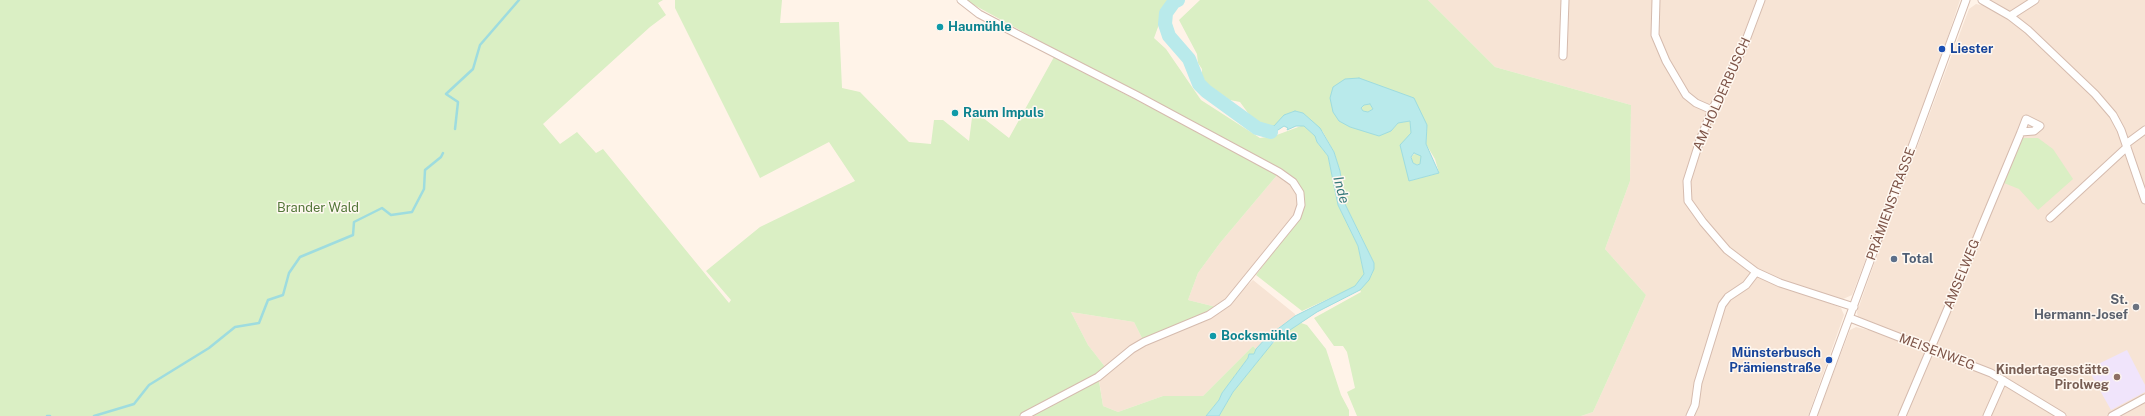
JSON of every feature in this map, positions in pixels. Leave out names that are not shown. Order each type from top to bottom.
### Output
[{"type":"street","points":[[961,0],[979,14],[1136,94],[1279,172],[1293,182],[1300,193],[1301,205],[1297,217],[1228,302],[1208,315],[1144,342],[1132,349],[1098,377],[1024,416]]},
{"type":"street","points":[[1563,56],[1565,0]]},
{"type":"street","points":[[1656,0],[1656,35],[1666,61],[1686,95],[1696,103],[1712,110]]},
{"type":"street","name":"AM HOLDERBUSCH","points":[[1761,0],[1743,48],[1712,110],[1689,170],[1687,181],[1688,201],[1703,222],[1727,250],[1756,272],[1780,283],[1854,307]]},
{"type":"street","name":"PRÄMIENSTRASSE","points":[[1814,412],[1850,318],[1966,0]]},
{"type":"street","points":[[1982,0],[2010,16],[2095,94],[2113,114],[2127,145],[2145,200]]},
{"type":"street","points":[[2010,16],[2035,0]]},
{"type":"street","points":[[2050,218],[2127,145],[2145,130]]},
{"type":"street","name":"AMSELWEG","points":[[1902,416],[2020,132]]},
{"type":"street","points":[[1690,416],[1695,405],[1698,383],[1722,305],[1728,297],[1746,285],[1756,272]]},
{"type":"street","name":"MEISENWEG","points":[[1850,318],[1991,373],[2062,416]]},
{"type":"street","points":[[1987,416],[2002,380]]},
{"type":"street","points":[[2112,416],[2145,398]]},
{"type":"shaded area","points":[[1428,0],[1960,0],[1924,107],[1852,295],[1843,299],[1832,297],[1829,303],[1841,308],[1844,315],[1808,416],[1581,416],[1593,412],[1646,295],[1605,249],[1630,181],[1631,105],[1495,67]]},
{"type":"shaded area","points":[[1990,0],[2145,0],[2145,416],[1817,416],[1850,330],[1856,327],[1868,330],[1871,324],[1858,319],[1857,312],[1890,219],[1969,9],[1976,4],[1986,6]]},
{"type":"shaded area","points":[[1278,174],[1291,184],[1297,194],[1299,205],[1295,216],[1227,300],[1216,307],[1188,300],[1198,273],[1220,243]]},
{"type":"shaded area","points":[[1253,280],[1295,314],[1295,316],[1277,329],[1256,349],[1253,346],[1203,396],[1163,396],[1118,412],[1103,406],[1099,380],[1134,350],[1229,303]]},
{"type":"shaded area","points":[[1071,312],[1134,322],[1143,340],[1106,368],[1088,345]]},
{"type":"shaded area","name":"Kindertagesstätte Pirolweg","points":[[2127,350],[2145,385],[2145,392],[2111,410],[2088,369]]},
{"type":"green space","name":"Brander Wald","points":[[0,0],[663,0],[658,3],[666,15],[650,27],[543,124],[560,144],[577,132],[596,153],[603,149],[729,303],[731,300],[706,271],[760,227],[855,181],[829,142],[760,178],[675,8],[675,0],[782,0],[780,23],[839,22],[842,88],[860,92],[909,142],[931,144],[934,120],[943,120],[969,141],[973,110],[1009,138],[1054,57],[1278,174],[1220,243],[1198,273],[1188,300],[1216,307],[1208,313],[1143,340],[1134,322],[1071,312],[1088,345],[1106,368],[1098,375],[1103,406],[1118,412],[1163,396],[1203,396],[1253,346],[1256,349],[1254,354],[1249,354],[1248,358],[1222,393],[1219,400],[1206,416],[0,416]]},
{"type":"green space","points":[[965,0],[1168,0],[1154,38],[1166,49],[1201,100],[1260,138],[1274,136],[1301,126],[1304,126],[1315,136],[1317,142],[1328,156],[1338,205],[1358,246],[1364,274],[1362,279],[1356,286],[1302,311],[1256,275],[1300,217],[1304,204],[1295,181]]},
{"type":"green space","points":[[1200,0],[1428,0],[1495,67],[1631,105],[1630,181],[1605,249],[1646,295],[1593,412],[1581,416],[1357,416],[1347,392],[1355,388],[1347,352],[1343,346],[1334,346],[1314,318],[1361,292],[1360,290],[1372,274],[1374,263],[1345,204],[1340,171],[1334,152],[1323,132],[1303,113],[1295,111],[1285,115],[1274,126],[1262,127],[1256,124],[1240,102],[1230,100],[1207,84],[1202,76],[1202,69],[1198,63],[1197,54],[1179,20]],"holes":[[[1359,78],[1427,125],[1426,144],[1435,159],[1439,173],[1409,181],[1410,121],[1398,123],[1391,131],[1364,130],[1350,127]]]},
{"type":"green space","points":[[1370,104],[1373,109],[1368,112],[1361,109],[1364,105]]},
{"type":"green space","points":[[2022,138],[2038,138],[2053,149],[2073,179],[2038,210],[2019,189],[2004,183]]},
{"type":"green space","points":[[1415,154],[1419,154],[1421,155],[1421,163],[1415,164],[1412,161],[1412,157]]},
{"type":"green space","points":[[1301,323],[1307,325],[1326,349],[1341,395],[1349,410],[1349,416],[1219,416],[1233,392],[1269,347],[1290,328]]},
{"type":"water","points":[[1359,78],[1414,98],[1427,125],[1426,144],[1439,173],[1409,181],[1400,145],[1411,133],[1410,121],[1398,123],[1391,131],[1379,136],[1350,127],[1339,121],[1333,112],[1330,98],[1333,87],[1345,79]],"holes":[[[1370,104],[1373,109],[1368,112],[1363,111],[1361,108],[1364,105]],[[1414,153],[1421,156],[1420,164],[1417,165],[1413,163],[1411,157]]]},
{"type":"water","points":[[1295,111],[1303,113],[1320,128],[1334,152],[1340,171],[1345,204],[1374,263],[1374,269],[1369,280],[1360,290],[1317,312],[1275,340],[1233,392],[1219,416],[1206,416],[1219,400],[1222,393],[1248,358],[1249,354],[1254,354],[1256,349],[1267,337],[1295,316],[1355,286],[1364,274],[1358,246],[1338,205],[1328,156],[1317,142],[1315,136],[1304,126],[1296,126],[1287,130],[1288,128],[1284,126],[1266,136],[1251,129],[1256,124],[1265,127],[1274,126],[1284,115]]},
{"type":"waterway","points":[[455,129],[458,102],[446,94],[473,69],[480,45],[519,0]]},
{"type":"waterway","name":"Inde","points":[[1178,0],[1174,2],[1166,13],[1165,24],[1169,36],[1189,59],[1199,84],[1206,91],[1257,128],[1271,132]]},
{"type":"waterway","points":[[94,416],[134,404],[149,385],[209,348],[235,327],[259,323],[268,300],[283,295],[289,273],[300,257],[353,235],[354,222],[382,208],[391,215],[412,212],[424,189],[425,170],[441,157],[443,153]]},
{"type":"place","name":"Haumühle","points":[[940,27]]},
{"type":"place","name":"Liester","points":[[1942,49]]},
{"type":"place","name":"Raum Impuls","points":[[955,113]]},
{"type":"place","name":"Total","points":[[1894,259]]},
{"type":"place","name":"St. Hermann-Josef","points":[[2136,307]]},
{"type":"place","name":"Bocksmühle","points":[[1213,336]]},
{"type":"place","name":"Münsterbusch Prämienstraße","points":[[1829,360]]},
{"type":"place","name":"Kindertagesstätte Pirolweg","points":[[2117,377]]}]
